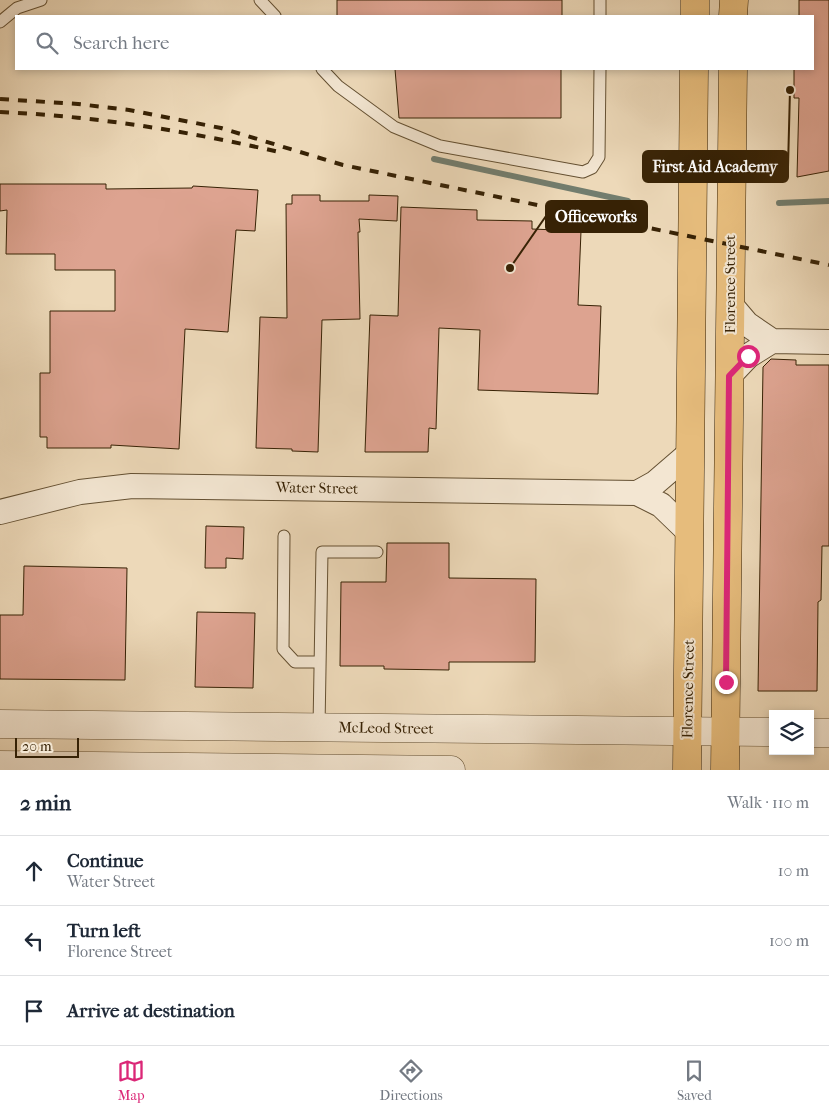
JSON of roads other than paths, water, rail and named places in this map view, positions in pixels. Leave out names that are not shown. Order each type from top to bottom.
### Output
[{"type":"main road","points":[[695,0],[695,15]]},
{"type":"main road","points":[[733,15],[734,0]]},
{"type":"main road","name":"Florence Street","points":[[687,770],[694,70]]},
{"type":"main road","name":"Florence Street","points":[[725,770],[733,70]]},
{"type":"street","points":[[688,0],[691,15]]},
{"type":"street","points":[[730,304],[747,324],[772,342]]},
{"type":"street","points":[[729,376],[748,356],[772,342],[829,342]]},
{"type":"street","points":[[637,493],[655,483],[691,452]]},
{"type":"street","name":"Water Street","points":[[0,512],[80,492],[132,486],[637,493],[661,505],[690,533]]},
{"type":"street","name":"McLeod Street","points":[[0,724],[769,732]]},
{"type":"street","points":[[814,733],[829,733]]},
{"type":"street","points":[[0,765],[451,770]]},
{"type":"lane","points":[[0,22],[17,8],[41,0]]},
{"type":"lane","points":[[260,0],[274,15]]},
{"type":"lane","points":[[600,0],[600,15]]},
{"type":"lane","points":[[323,70],[338,86],[394,127],[440,146],[583,172],[592,168],[599,157],[600,70]]},
{"type":"lane","points":[[284,536],[283,649],[295,662],[320,662]]},
{"type":"lane","points":[[319,727],[322,552],[377,552]]},
{"type":"waterway","points":[[434,159],[628,201]]},
{"type":"waterway","points":[[779,203],[829,201]]},
{"type":"railway","points":[[0,99],[78,104],[129,110],[221,128],[343,165],[829,265]]},
{"type":"railway","points":[[0,112],[70,117],[140,126],[210,137],[279,152]]},
{"type":"place","name":"First Aid Academy","points":[[790,90]]},
{"type":"place","name":"Officeworks","points":[[510,268]]}]
